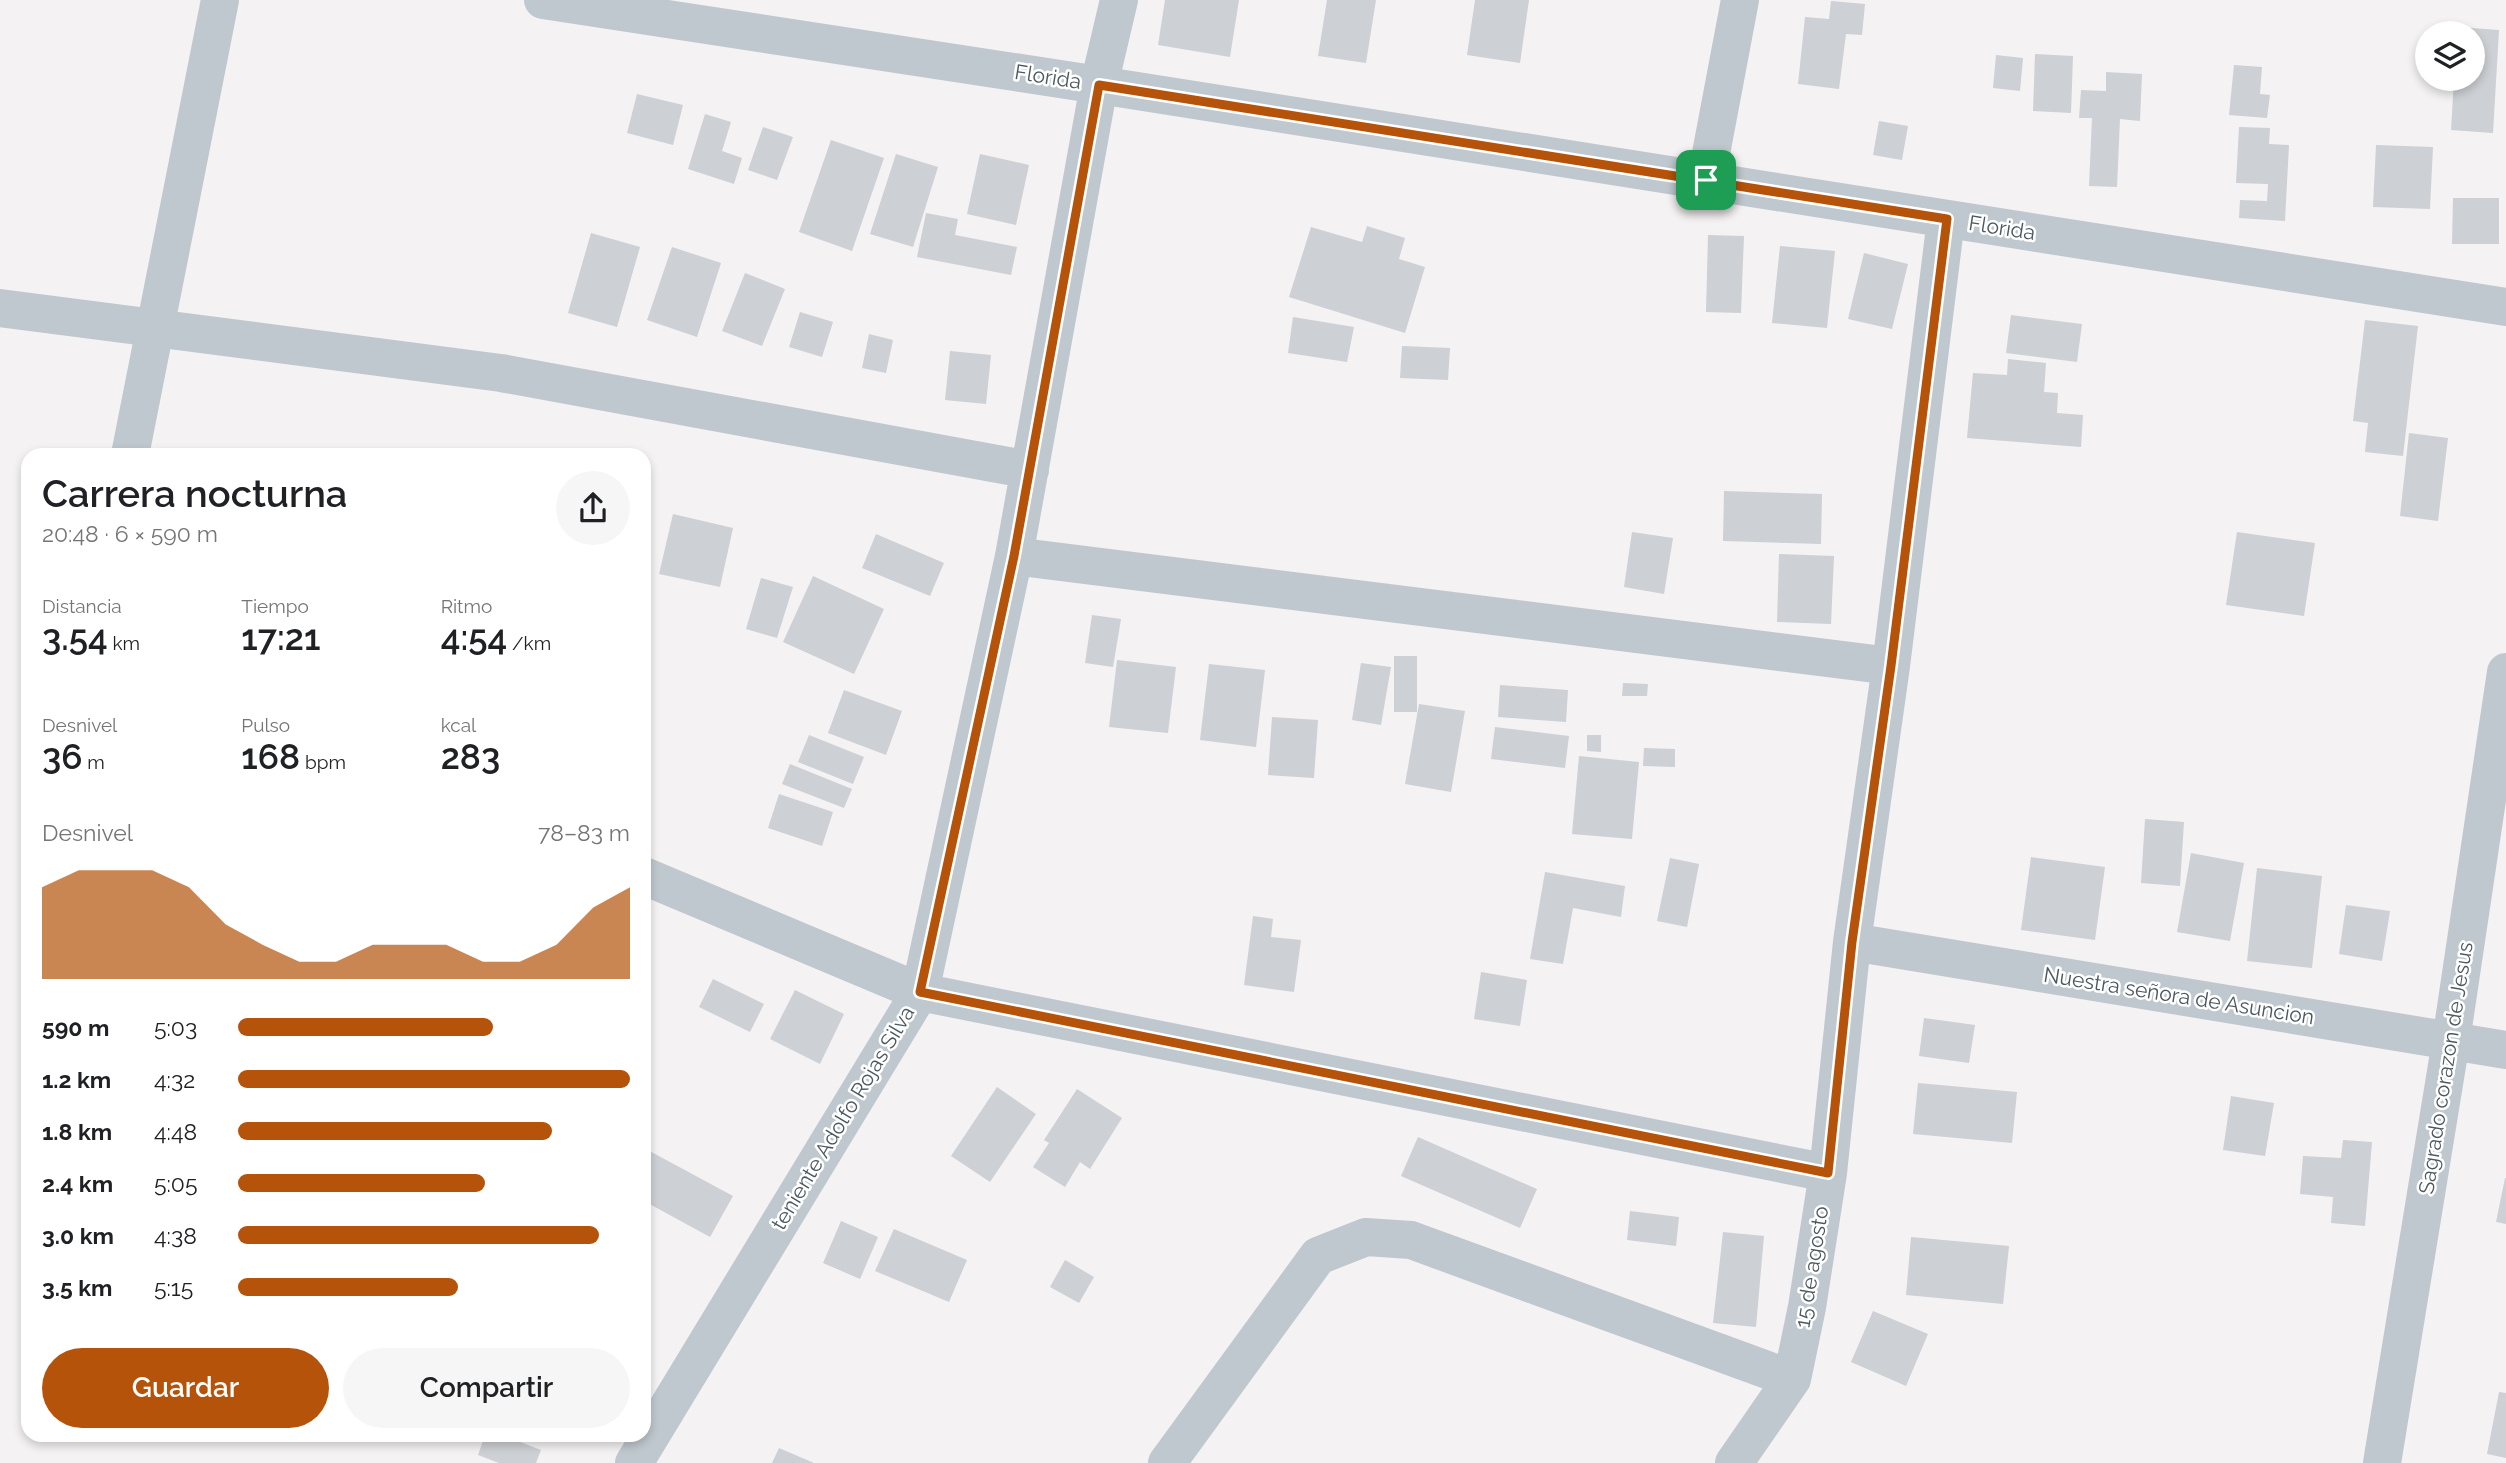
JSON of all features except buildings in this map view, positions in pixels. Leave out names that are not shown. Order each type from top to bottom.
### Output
[{"type":"street","points":[[131,448],[220,0]]},
{"type":"street","name":"Florida","points":[[543,0],[637,7],[1099,85],[2506,307]]},
{"type":"street","name":"teniente Adolfo Rojas Silva","points":[[651,1435],[920,992],[1014,556],[1099,85],[1119,0]]},
{"type":"street","points":[[1706,180],[1740,0]]},
{"type":"street","name":"15 de agosto","points":[[1734,1463],[1792,1379],[1807,1307],[1828,1173],[1852,942],[1891,666],[1947,219]]},
{"type":"street","points":[[0,308],[501,373],[1030,470]]},
{"type":"street","points":[[1014,556],[1891,666]]},
{"type":"street","name":"Sagrado corazon de Jesus","points":[[2382,1463],[2451,1041],[2506,672]]},
{"type":"street","points":[[651,879],[920,992],[1828,1173]]},
{"type":"street","name":"Nuestra señora de Asuncion","points":[[1852,942],[2506,1050]]},
{"type":"street","points":[[1167,1463],[1318,1256],[1366,1237],[1411,1240],[1792,1379]]},
{"type":"street","name":"teniente Adolfo Rojas Silva","points":[[634,1463],[647,1442]]},
{"type":"route","points":[[1099,85],[1706,180],[1947,219],[1891,666],[1852,942],[1828,1173],[920,992],[1014,556],[1099,85]]}]
